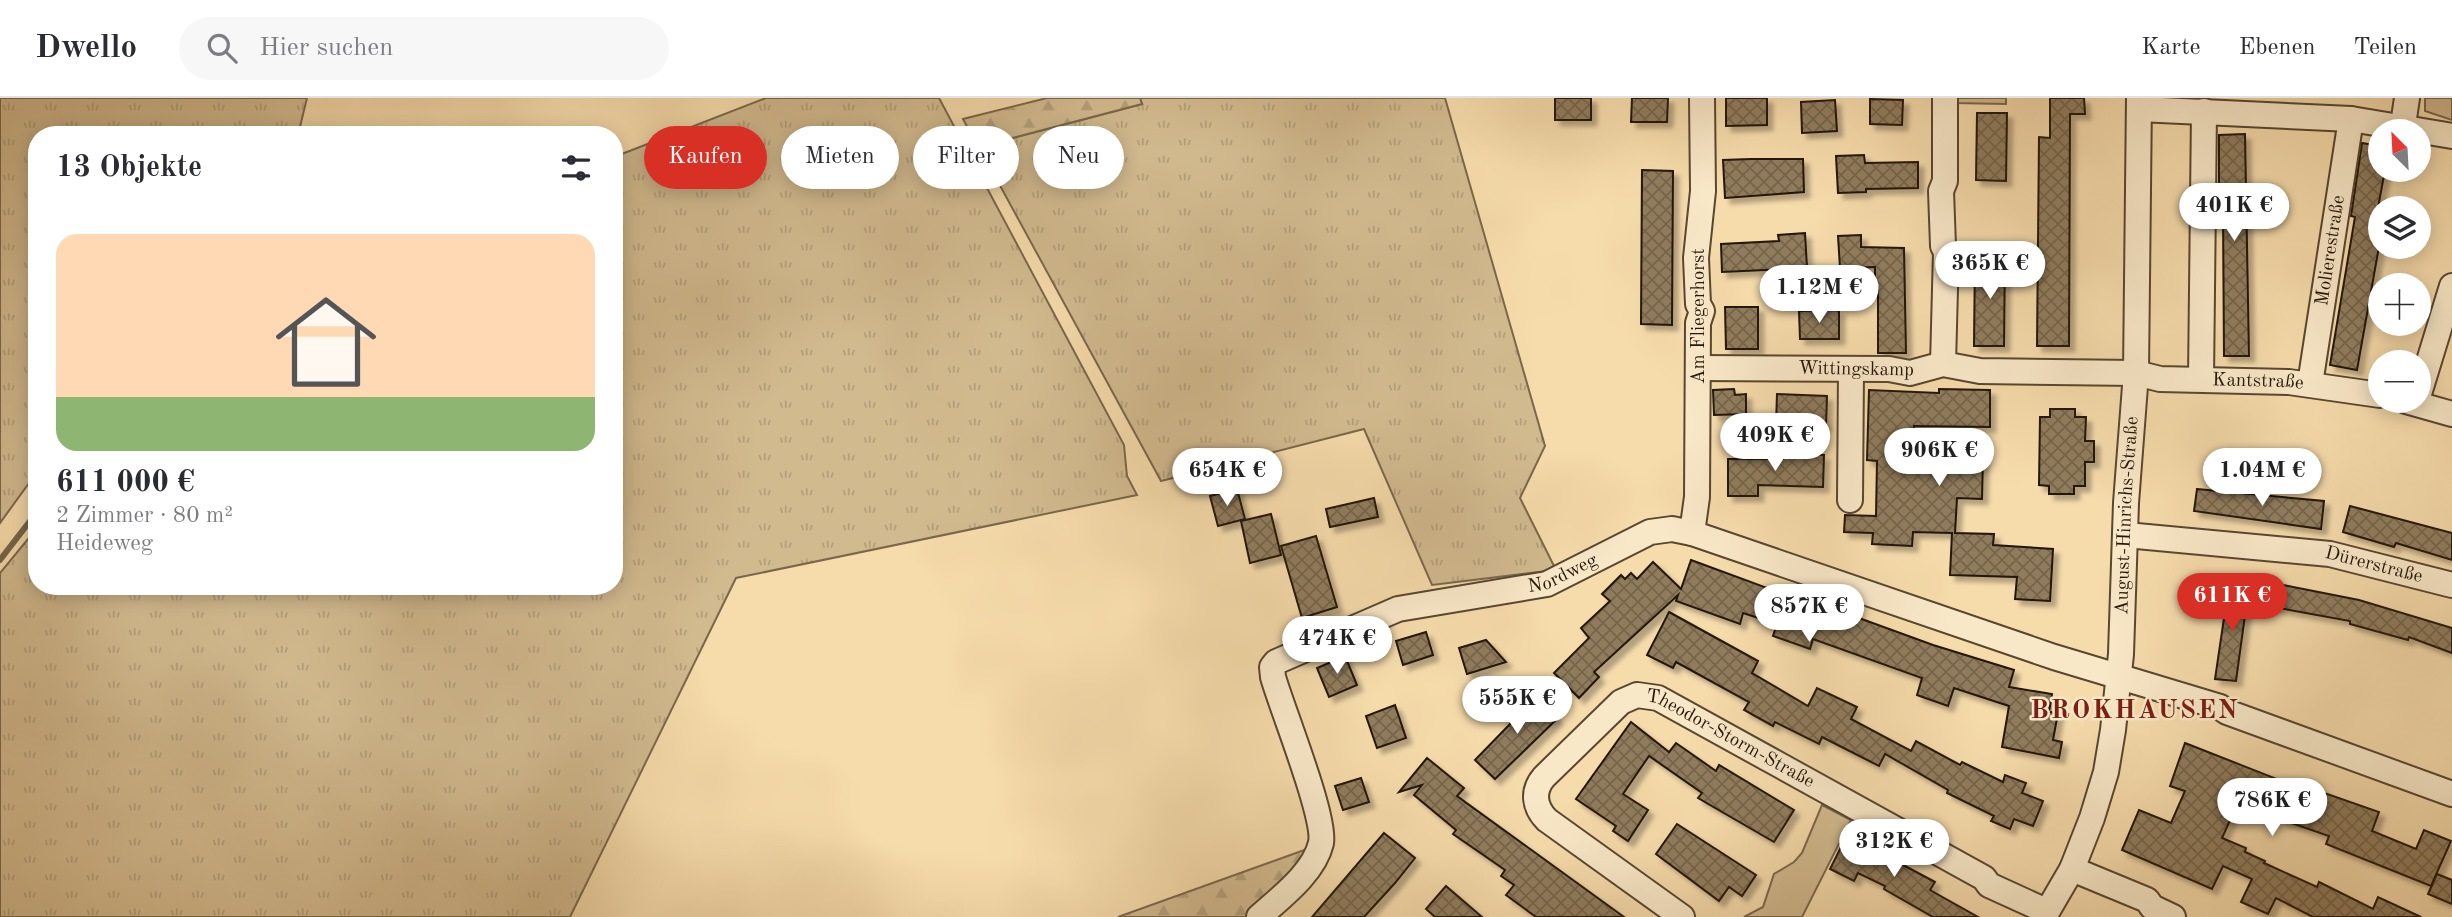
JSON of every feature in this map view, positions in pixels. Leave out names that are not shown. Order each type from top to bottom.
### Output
[{"type":"street","name":"Am Fliegerhorst","points":[[1692,533],[1698,497],[1699,323],[1702,311],[1698,304],[1696,258],[1703,191],[1702,98]]},
{"type":"street","points":[[1943,364],[1946,252],[1943,246],[1941,201],[1947,136],[1945,98]]},
{"type":"street","points":[[2404,119],[2407,98]]},
{"type":"street","points":[[2139,103],[2204,111],[2368,121]]},
{"type":"street","name":"August-Hinrichs-Straße","points":[[2045,914],[2071,869],[2106,772],[2118,675],[2136,373],[2139,103]]},
{"type":"street","points":[[2201,379],[2204,111]]},
{"type":"street","name":"Molierestraße","points":[[2310,384],[2351,119]]},
{"type":"street","points":[[2431,131],[2452,136]]},
{"type":"street","points":[[2431,350],[2452,286]]},
{"type":"street","name":"Wittingskamp","points":[[1699,368],[1889,369],[1910,373],[1943,364],[1980,371],[2136,373]]},
{"type":"street","points":[[1850,500],[1851,370]]},
{"type":"street","name":"Kantstraße","points":[[2136,373],[2160,379],[2310,384],[2368,393]]},
{"type":"street","points":[[2431,406],[2452,414]]},
{"type":"street","name":"Nordweg","points":[[1259,917],[1293,885],[1321,843],[1317,811],[1273,677],[1272,667],[1276,662],[1398,609],[1547,584],[1650,532],[1672,529],[1692,533],[2054,657],[2220,707],[2227,712],[2452,794]]},
{"type":"street","name":"Dürerstraße","points":[[2126,535],[2330,554],[2452,585]]},
{"type":"street","name":"Theodor-Storm-Straße","points":[[1682,917],[1547,820],[1536,804],[1536,790],[1544,777],[1617,705],[1637,695],[1658,698],[1984,878],[1989,885],[2011,892],[2045,914]]},
{"type":"street","points":[[2071,869],[2147,900],[2152,906],[2174,917]]},
{"type":"green space","points":[[0,98],[307,98],[300,126],[28,126],[28,484],[0,523]]},
{"type":"green space","points":[[766,98],[939,98],[954,126],[913,126],[913,189],[988,189],[1124,445],[1127,476],[1137,495],[736,578],[570,917],[0,917],[0,573],[28,539],[28,595],[623,595],[623,154],[644,145],[644,189],[767,189],[767,126],[694,126]]},
{"type":"green space","points":[[1047,98],[1140,98],[1142,104],[1058,126],[1033,126],[1033,133],[1019,136],[1019,126],[967,126],[963,119]]},
{"type":"green space","points":[[1140,98],[1445,98],[1545,446],[1520,498],[1556,570],[1432,585],[1364,429],[1161,481],[1002,189],[1019,189],[1019,136],[1033,133],[1033,189],[1124,189],[1124,126],[1059,126],[1142,104]]},
{"type":"green space","points":[[1954,98],[2006,98],[2006,104],[1954,103]]},
{"type":"green space","points":[[2425,98],[2452,98],[2452,120],[2425,111]]},
{"type":"green space","points":[[1822,805],[1851,820],[1802,917],[1744,917],[1763,907],[1774,874],[1794,862],[1802,853]]},
{"type":"green space","points":[[1321,844],[1246,917],[1118,917]]},
{"type":"building","points":[[1555,98],[1591,98],[1591,120],[1555,120]]},
{"type":"building","points":[[1632,98],[1668,98],[1667,122],[1631,122]]},
{"type":"building","points":[[1726,98],[1767,98],[1767,125],[1726,126]]},
{"type":"building","points":[[2050,98],[2084,98],[2085,114],[2070,114],[2069,346],[2037,346],[2039,137],[2050,138]]},
{"type":"building","points":[[1870,99],[1903,100],[1902,125],[1870,124]]},
{"type":"building","points":[[1835,100],[1837,131],[1802,133],[1801,102]]},
{"type":"building","points":[[1977,113],[2007,113],[2006,181],[1976,180]]},
{"type":"building","points":[[2245,134],[2249,356],[2224,356],[2223,212],[2219,212],[2219,135]]},
{"type":"building","points":[[2362,143],[2368,144],[2368,182],[2383,182],[2380,196],[2368,196],[2368,259],[2377,259],[2374,273],[2368,273],[2368,308],[2357,370],[2330,365],[2355,217],[2351,216]]},
{"type":"building","points":[[1864,155],[1865,163],[1918,162],[1918,188],[1866,189],[1866,192],[1838,193],[1836,156]]},
{"type":"building","points":[[1803,159],[1804,192],[1725,198],[1723,160]]},
{"type":"building","points":[[1642,170],[1673,171],[1672,325],[1641,324]]},
{"type":"building","points":[[1805,233],[1807,268],[1722,272],[1721,244],[1779,241],[1778,235]]},
{"type":"building","points":[[1861,235],[1861,247],[1904,248],[1906,353],[1878,353],[1878,287],[1875,287],[1875,267],[1840,268],[1838,236]]},
{"type":"building","points":[[1975,256],[2005,256],[2004,346],[1974,346]]},
{"type":"building","points":[[1725,307],[1758,307],[1758,349],[1726,349]]},
{"type":"building","points":[[1839,310],[1839,339],[1800,339],[1799,311]]},
{"type":"building","points":[[1734,389],[1735,395],[1746,394],[1746,414],[1714,415],[1713,390]]},
{"type":"building","points":[[1939,389],[1990,390],[1990,427],[1914,426],[1913,456],[1983,458],[1982,499],[1957,498],[1955,533],[1994,534],[1993,545],[2053,549],[2050,601],[2015,599],[2017,577],[1950,575],[1952,533],[1913,532],[1912,546],[1872,544],[1873,533],[1844,532],[1845,515],[1876,516],[1877,461],[1867,460],[1869,390],[1939,393]]},
{"type":"building","points":[[1777,394],[1827,396],[1826,426],[1776,424]]},
{"type":"building","points":[[2050,409],[2075,409],[2075,417],[2086,417],[2085,441],[2094,441],[2094,462],[2085,462],[2085,486],[2074,486],[2074,494],[2049,494],[2049,486],[2039,485],[2040,417],[2050,417]]},
{"type":"building","points":[[1783,453],[1824,455],[1823,487],[1758,485],[1758,496],[1728,496],[1728,459],[1783,459]]},
{"type":"building","points":[[1237,489],[1245,519],[1218,526],[1210,496]]},
{"type":"building","points":[[2197,489],[2324,501],[2321,529],[2194,511]]},
{"type":"building","points":[[1374,498],[1378,517],[1330,527],[1326,509]]},
{"type":"building","points":[[2350,506],[2452,533],[2452,560],[2396,543],[2394,547],[2343,532]]},
{"type":"building","points":[[1271,514],[1281,555],[1250,563],[1241,521]]},
{"type":"building","points":[[1316,536],[1337,607],[1302,618],[1281,546]]},
{"type":"building","points":[[1691,560],[1835,613],[1837,610],[1933,645],[2014,670],[2009,687],[2052,694],[2049,712],[2058,713],[2053,740],[2062,742],[2059,758],[2002,747],[2009,706],[1954,688],[1948,706],[1917,695],[1922,678],[1813,639],[1810,649],[1773,636],[1777,624],[1743,613],[1740,624],[1676,601],[1678,595],[1594,672],[1599,677],[1579,698],[1554,673],[1589,638],[1581,628],[1610,601],[1602,594],[1621,575],[1625,579],[1631,573],[1637,579],[1653,562],[1681,589]]},
{"type":"building","points":[[2229,584],[2249,586],[2236,681],[2215,679]]},
{"type":"building","points":[[2278,584],[2359,600],[2452,628],[2452,653],[2409,637],[2408,640],[2350,624],[2350,621],[2273,607]]},
{"type":"building","points":[[1669,612],[1758,661],[1752,673],[1808,706],[1817,688],[1857,707],[1851,719],[1911,751],[1916,741],[1960,765],[1962,762],[2003,782],[2005,775],[2026,783],[2022,793],[2043,801],[2033,826],[2014,819],[2010,829],[1991,821],[1994,816],[1947,793],[1948,790],[1885,754],[1879,766],[1822,737],[1819,744],[1775,722],[1773,726],[1744,710],[1749,702],[1676,662],[1673,668],[1647,655]]},
{"type":"building","points":[[1426,632],[1433,655],[1403,665],[1396,641]]},
{"type":"building","points":[[1486,640],[1506,662],[1467,674],[1459,648]]},
{"type":"building","points":[[1345,656],[1357,685],[1329,697],[1317,668]]},
{"type":"building","points":[[1535,693],[1557,719],[1495,779],[1475,760],[1513,721],[1509,716]]},
{"type":"building","points":[[1395,705],[1406,738],[1377,748],[1366,716]]},
{"type":"building","points":[[1631,722],[1669,752],[1676,743],[1716,771],[1719,765],[1794,810],[1774,842],[1698,798],[1702,793],[1649,756],[1623,794],[1648,810],[1628,841],[1613,831],[1616,826],[1576,799]]},
{"type":"building","points":[[2185,743],[2292,785],[2293,782],[2379,812],[2372,831],[2416,849],[2424,830],[2451,841],[2431,886],[2326,844],[2329,836],[2280,819],[2283,808],[2252,797],[2247,811],[2236,807],[2222,838],[2246,848],[2245,852],[2265,861],[2264,863],[2317,887],[2319,882],[2373,909],[2378,897],[2421,917],[2313,917],[2276,898],[2268,914],[2241,902],[2252,879],[2223,866],[2212,889],[2122,850],[2139,810],[2171,823],[2185,791],[2170,786]]},
{"type":"building","points":[[1427,758],[1464,788],[1457,796],[1624,917],[1536,917],[1506,895],[1514,885],[1501,876],[1505,870],[1453,834],[1456,830],[1414,795],[1422,785],[1399,792]]},
{"type":"building","points":[[1361,778],[1369,802],[1343,810],[1335,786]]},
{"type":"building","points":[[1677,824],[1756,875],[1742,896],[1729,887],[1719,901],[1656,854]]},
{"type":"building","points":[[1384,833],[1415,858],[1395,883],[1364,917],[1312,917]]},
{"type":"building","points":[[1847,835],[1935,882],[1930,890],[1978,917],[1933,917],[1884,889],[1885,886],[1858,873],[1854,881],[1830,869]]},
{"type":"building","points":[[2437,874],[2452,880],[2452,904],[2428,894]]},
{"type":"building","points":[[1446,886],[1482,917],[1435,917],[1426,909]]},
{"type":"waterway","points":[[0,560],[28,524]]},
{"type":"district","name":"BROKHAUSEN","points":[[2135,711]]}]
